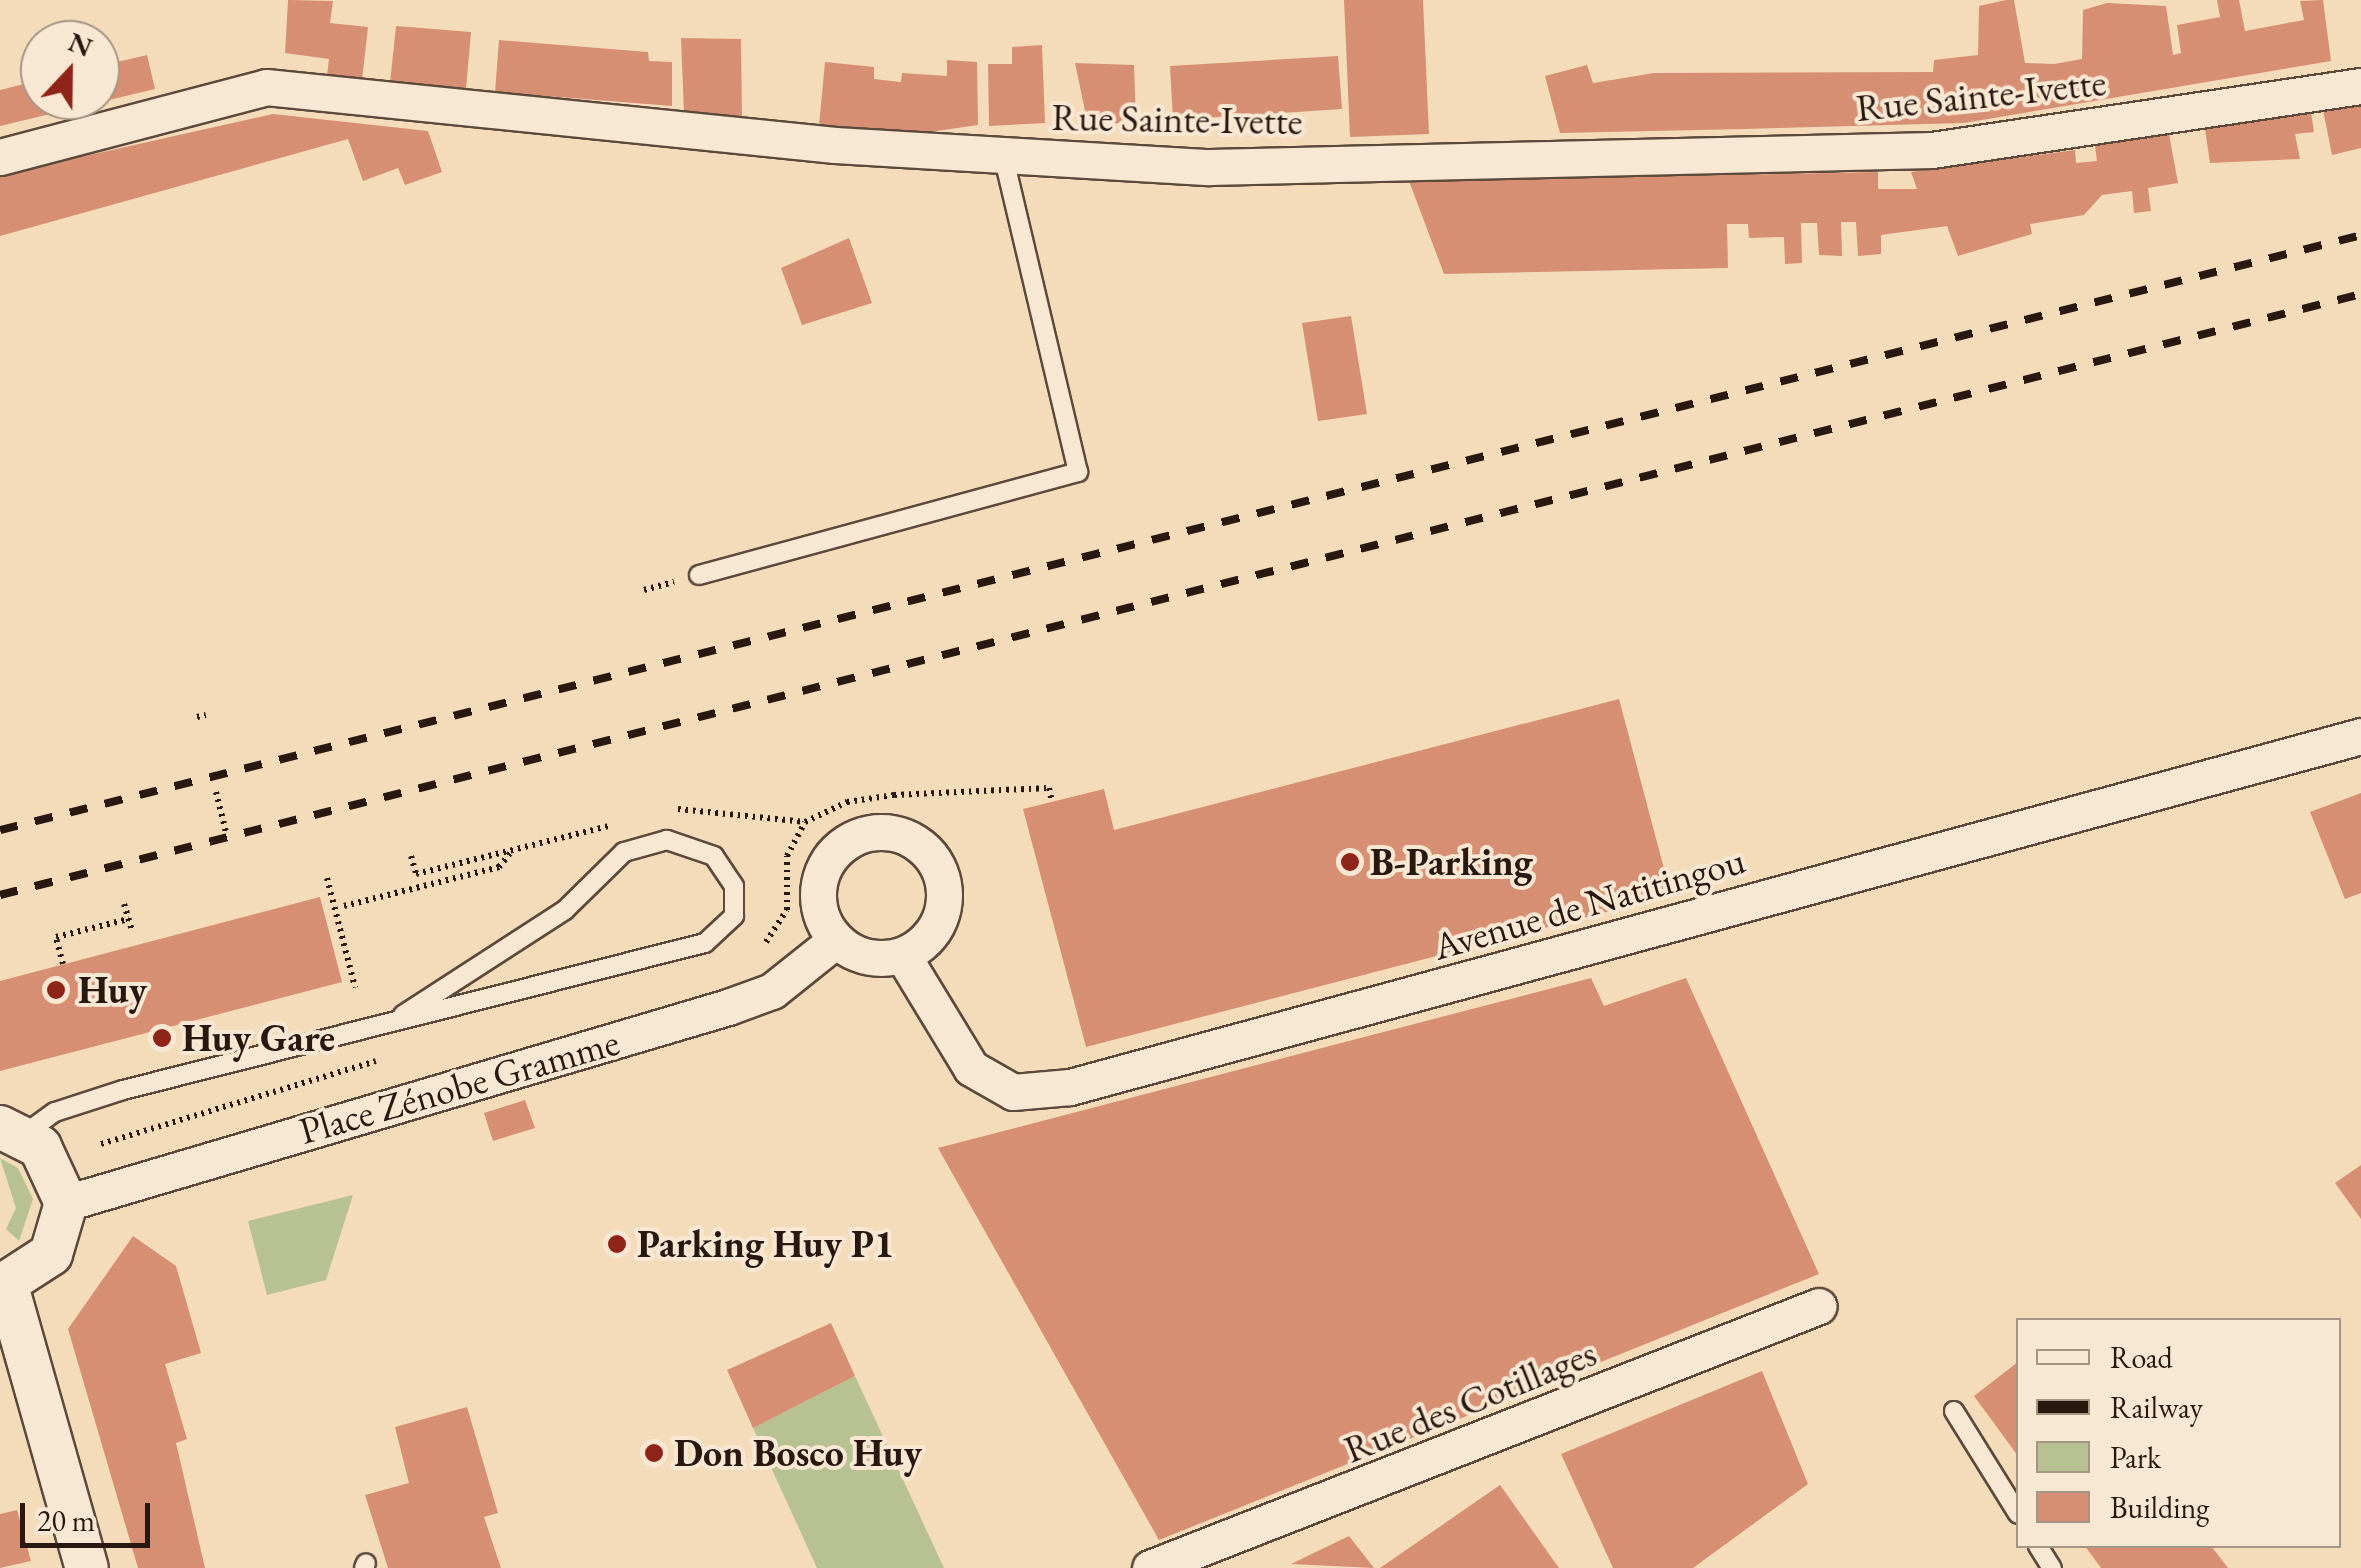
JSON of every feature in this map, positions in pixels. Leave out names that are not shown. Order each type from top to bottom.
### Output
[{"type":"street","name":"Rue Sainte-Ivette","points":[[0,157],[266,87],[1004,158],[1209,168],[1932,150],[2361,86]]},
{"type":"street","name":"Avenue de Natitingou","points":[[903,956],[971,1068],[1013,1092],[1070,1086],[2361,736]]},
{"type":"street","points":[[890,832],[934,860],[943,884],[930,934],[903,956],[858,955],[836,940],[821,919],[823,867],[852,840],[890,832]]},
{"type":"street","name":"Place Zénobe Gramme","points":[[66,1203],[728,1007],[772,991],[836,940]]},
{"type":"street","points":[[12,1131],[54,1164],[66,1203],[51,1254],[4,1286],[87,1568]]},
{"type":"street","name":"Rue des Cotillages","points":[[1150,1568],[1820,1306]]},
{"type":"lane","points":[[699,575],[1078,472],[1004,158]]},
{"type":"lane","points":[[12,1131],[123,1090],[403,1015],[705,943],[734,916],[734,886],[714,856],[667,840],[624,852],[565,910],[403,1015]]},
{"type":"lane","points":[[1954,1412],[2016,1511]]},
{"type":"path","points":[[197,717],[206,715]]},
{"type":"path","points":[[216,792],[226,832]]},
{"type":"path","points":[[344,906],[499,867],[512,850]]},
{"type":"path","points":[[411,856],[416,874]]},
{"type":"path","points":[[327,878],[355,988]]},
{"type":"path","points":[[124,904],[132,930]]},
{"type":"path","points":[[63,964],[56,937],[129,918]]},
{"type":"path","points":[[96,1127],[104,1154]]},
{"type":"green space","points":[[0,1158],[18,1168],[33,1199],[19,1241],[6,1229],[16,1208]]},
{"type":"green space","points":[[353,1195],[326,1280],[267,1295],[248,1221]]},
{"type":"green space","points":[[855,1376],[944,1568],[817,1568],[753,1428]]},
{"type":"building","points":[[288,0],[333,1],[330,23],[368,27],[362,80],[327,75],[329,59],[285,53]]},
{"type":"building","points":[[1344,0],[1423,0],[1429,134],[1350,137]]},
{"type":"building","points":[[2014,0],[2025,63],[2054,64],[2082,59],[2083,10],[2107,3],[2166,6],[2173,55],[2181,53],[2177,25],[2220,17],[2217,0],[2239,0],[2245,31],[2304,20],[2300,1],[2323,0],[2331,61],[1964,123],[1560,133],[1545,76],[1587,65],[1593,83],[1654,73],[1933,72],[1934,60],[1978,55],[1979,6]]},
{"type":"building","points":[[396,26],[471,32],[466,89],[390,83]]},
{"type":"building","points":[[681,38],[741,39],[742,119],[684,114]]},
{"type":"building","points":[[499,40],[648,52],[649,61],[672,62],[672,106],[495,92]]},
{"type":"building","points":[[1042,45],[1045,123],[989,126],[988,64],[1012,64],[1012,47]]},
{"type":"building","points":[[147,55],[155,89],[120,97],[120,61]]},
{"type":"building","points":[[1338,56],[1342,109],[1173,120],[1170,66]]},
{"type":"building","points":[[947,60],[977,62],[978,125],[930,132],[819,125],[825,62],[874,67],[874,79],[901,82],[902,73],[947,76]]},
{"type":"building","points":[[1075,63],[1134,65],[1136,122],[1088,125]]},
{"type":"building","points":[[20,85],[20,120],[25,120],[0,126],[0,90]]},
{"type":"building","points":[[2361,103],[2361,148],[2332,155],[2323,110]]},
{"type":"building","points":[[2311,112],[2314,132],[2295,134],[2300,159],[2210,163],[2205,129]]},
{"type":"building","points":[[273,114],[428,131],[442,172],[405,185],[398,168],[363,181],[348,139],[0,236],[0,175]]},
{"type":"building","points":[[2169,134],[2178,183],[2148,188],[2151,211],[2134,213],[2132,191],[2102,195],[2084,215],[2030,224],[2032,234],[1958,256],[1947,226],[1881,235],[1881,254],[1858,256],[1856,222],[1841,222],[1842,256],[1819,255],[1817,223],[1801,223],[1802,263],[1785,264],[1784,237],[1749,238],[1748,224],[1727,224],[1728,268],[1444,274],[1409,181],[1878,172],[1878,189],[1917,189],[1911,172],[2075,150],[2076,163],[2097,161],[2095,146]]},
{"type":"building","points":[[849,238],[872,303],[802,325],[781,268]]},
{"type":"building","points":[[1351,316],[1367,414],[1318,421],[1302,323]]},
{"type":"building","name":"B-Parking","points":[[1619,699],[1671,895],[1086,1047],[1023,809],[1104,789],[1114,830]]},
{"type":"building","points":[[2361,793],[2361,893],[2345,899],[2310,812]]},
{"type":"building","points":[[320,897],[342,982],[0,1071],[0,981]]},
{"type":"building","points":[[1591,978],[1604,1006],[1686,978],[1819,1274],[1159,1540],[938,1148]]},
{"type":"building","points":[[525,1100],[535,1128],[493,1141],[484,1113]]},
{"type":"building","points":[[2361,1165],[2361,1219],[2335,1183]]},
{"type":"building","points":[[133,1236],[176,1266],[201,1353],[165,1364],[187,1439],[176,1443],[205,1568],[138,1568],[68,1329]]},
{"type":"building","points":[[831,1323],[855,1376],[753,1428],[727,1370]]},
{"type":"building","points":[[2016,1364],[2016,1453],[1974,1396]]},
{"type":"building","points":[[1762,1371],[1808,1484],[1693,1568],[1613,1568],[1561,1454]]},
{"type":"building","points":[[467,1407],[498,1513],[484,1517],[501,1568],[388,1568],[365,1495],[409,1483],[395,1427]]},
{"type":"building","points":[[1500,1485],[1559,1568],[1380,1568]]},
{"type":"building","points":[[17,1510],[31,1561],[0,1568],[0,1514]]},
{"type":"building","points":[[1349,1536],[1374,1568],[1291,1564]]},
{"type":"building","points":[[2086,1548],[2213,1548],[2228,1568],[2101,1568]]},
{"type":"railway","points":[[0,830],[2361,235]]},
{"type":"railway","points":[[0,895],[2361,294]]},
{"type":"place","name":"B-Parking","points":[[1350,862]]},
{"type":"place","name":"Huy","points":[[56,990]]},
{"type":"place","name":"Huy Gare","points":[[162,1038]]},
{"type":"place","name":"Parking Huy P1","points":[[617,1244]]},
{"type":"place","name":"Don Bosco Huy","points":[[654,1453]]}]
